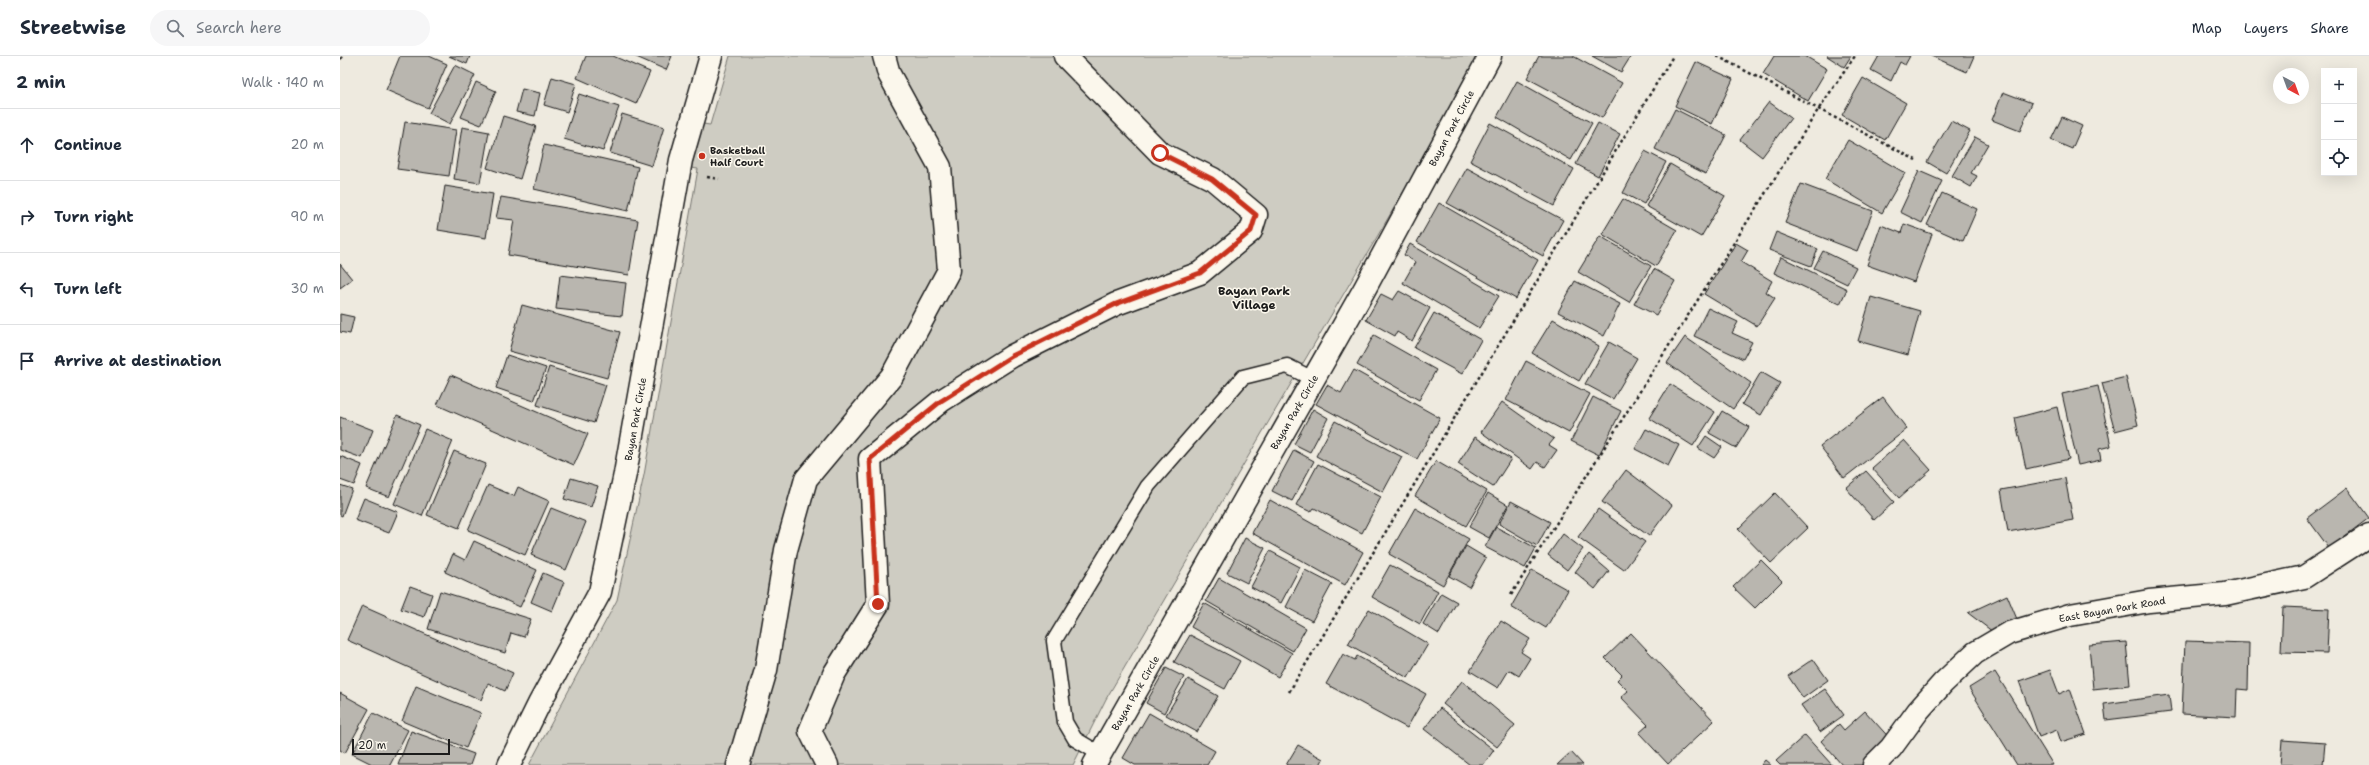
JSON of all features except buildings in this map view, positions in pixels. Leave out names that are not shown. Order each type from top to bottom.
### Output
[{"type":"street","name":"Bayan Park Circle","points":[[512,763],[539,704],[600,592],[625,474],[682,160],[711,56]]},
{"type":"street","points":[[738,765],[766,670],[786,550],[806,479],[892,376],[949,270],[940,167],[890,74],[884,56]]},
{"type":"street","points":[[827,765],[810,731],[834,674],[878,604],[870,459],[941,401],[1012,356],[1116,304],[1200,273],[1251,231],[1256,215],[1212,179],[1160,153],[1065,56]]},
{"type":"street","name":"Bayan Park Circle","points":[[1097,760],[1364,290],[1490,56]]},
{"type":"street","name":"East Bayan Park Road","points":[[1874,765],[1891,748],[1918,711],[1943,683],[1975,653],[2009,633],[2070,615],[2148,601],[2225,594],[2304,577],[2369,535]]},
{"type":"lane","points":[[1097,760],[1075,740],[1064,722],[1054,642],[1148,486],[1243,377],[1287,366],[1313,379]]},
{"type":"path","points":[[340,59],[344,56]]},
{"type":"path","points":[[1289,692],[1673,56]]},
{"type":"path","points":[[1716,56],[1916,160]]},
{"type":"path","points":[[1511,595],[1818,110],[1855,56]]},
{"type":"shaded area","points":[[730,56],[1477,56],[1479,63],[1106,699],[1073,765],[529,765],[617,600],[644,475],[698,169],[691,168],[703,124],[710,125]]},
{"type":"place","name":"Basketball Half Court","points":[[702,156]]},
{"type":"district","name":"Bayan Park Village","points":[[1254,298]]},
{"type":"route","points":[[878,604],[870,459],[941,401],[1012,356],[1116,304],[1200,273],[1251,231],[1256,215],[1212,179],[1160,153]]}]
